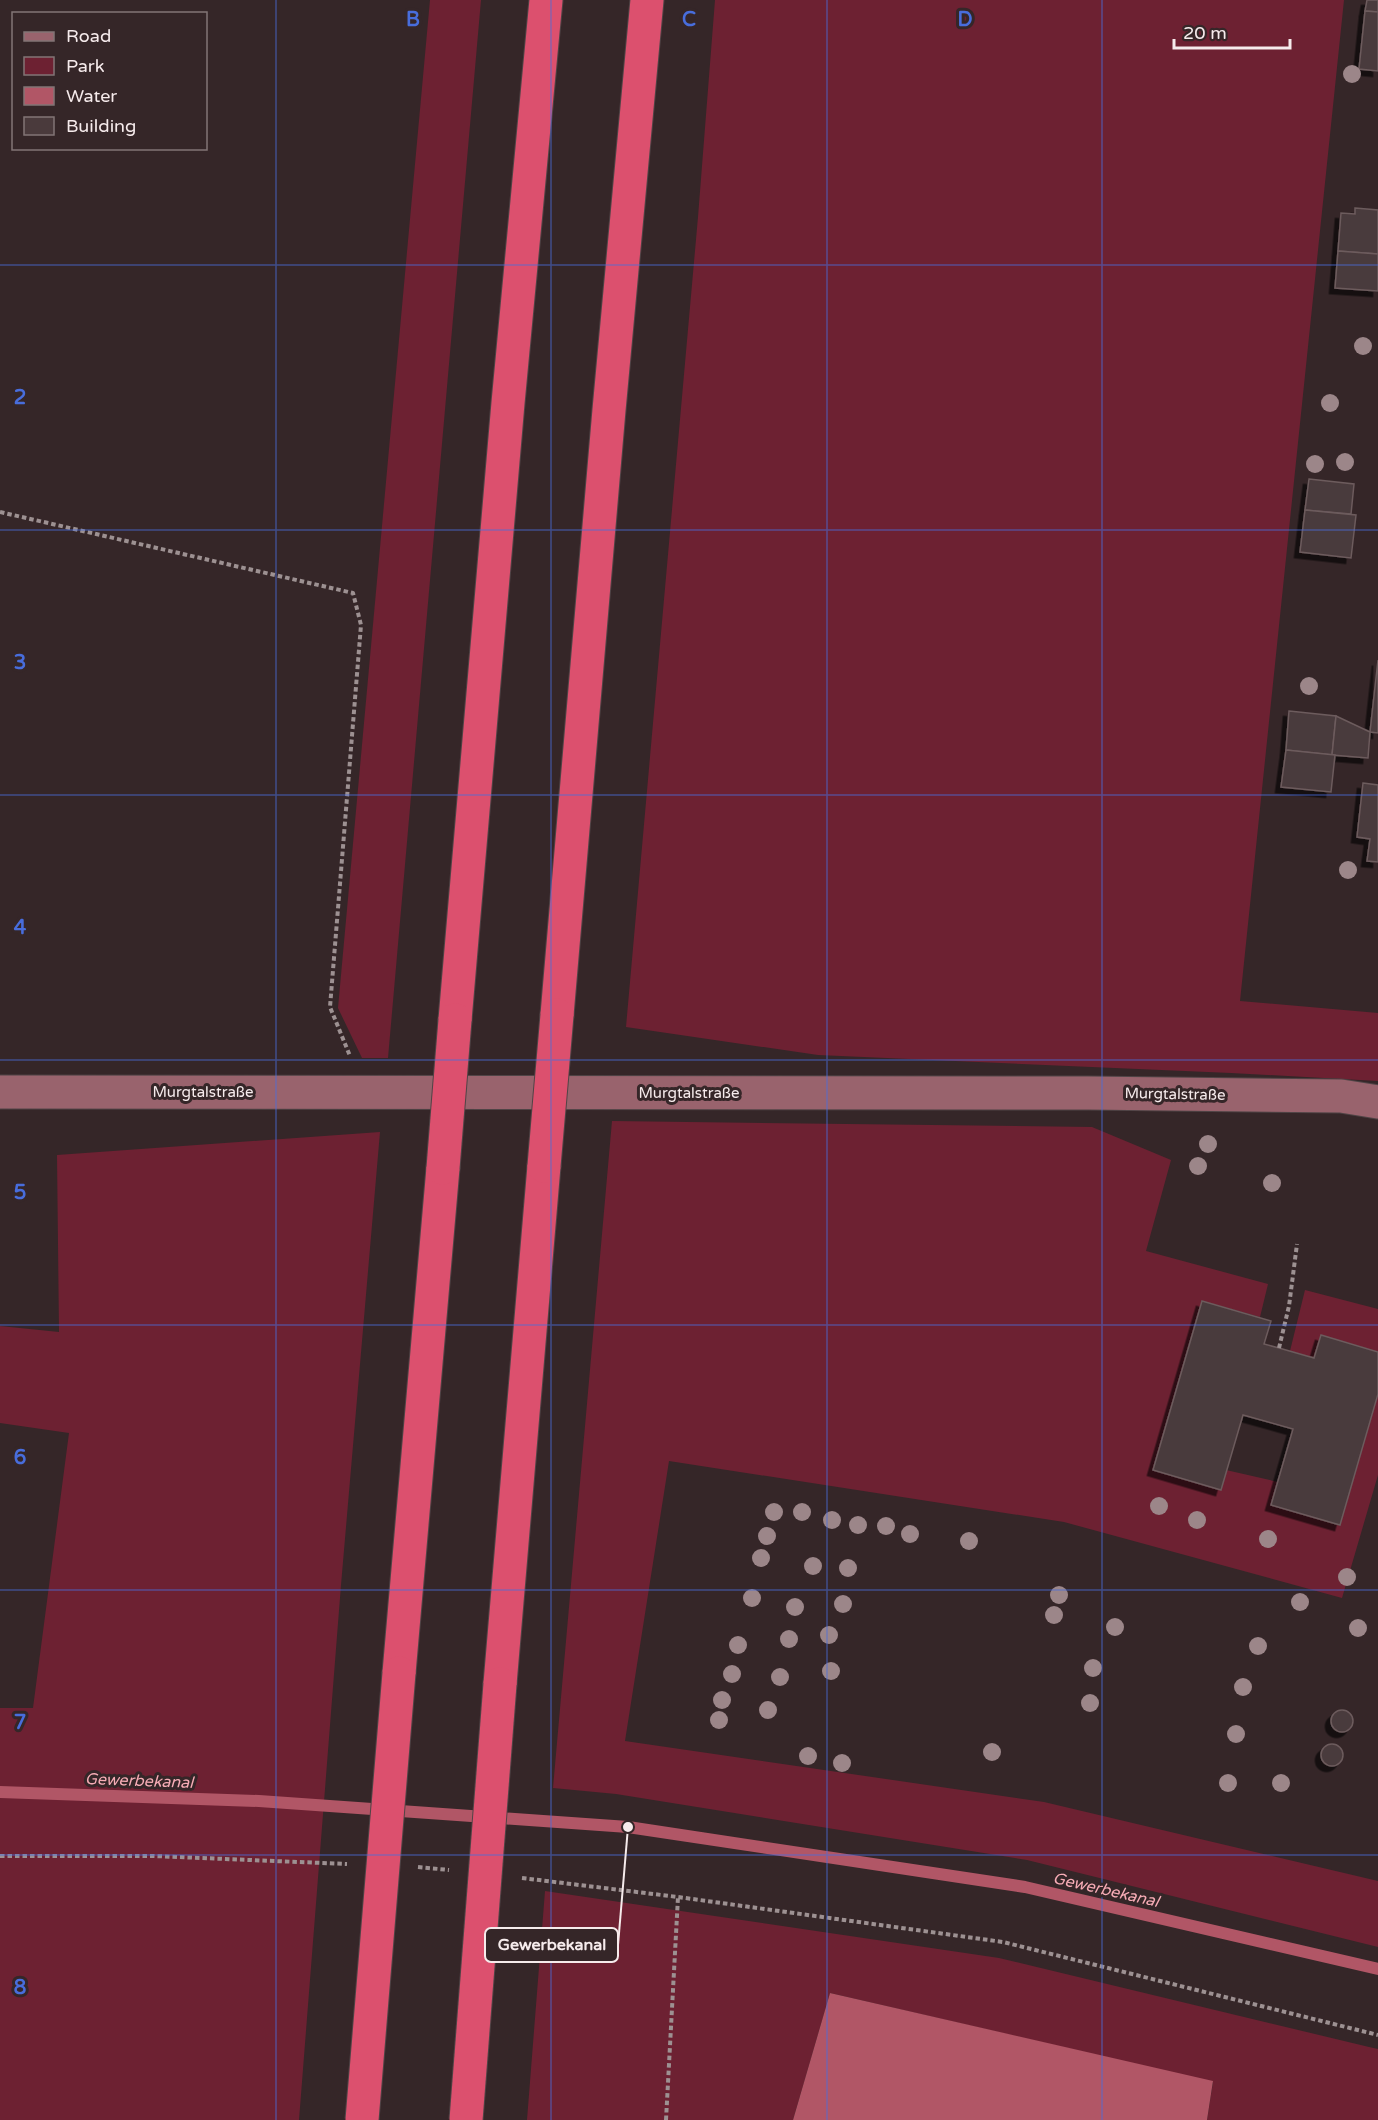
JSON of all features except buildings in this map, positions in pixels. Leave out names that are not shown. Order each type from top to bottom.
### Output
[{"type":"highway","points":[[362,2120],[508,403],[546,0]]},
{"type":"highway","points":[[466,2120],[544,1166],[647,0]]},
{"type":"main road","name":"Murgtalstraße","points":[[0,1092],[1088,1093],[1341,1096],[1378,1102]]},
{"type":"path","points":[[0,512],[353,593],[361,625],[330,1007],[367,1092]]},
{"type":"path","points":[[1279,1348],[1289,1306],[1297,1244]]},
{"type":"path","points":[[0,1856],[153,1856],[350,1864]]},
{"type":"path","points":[[408,1867],[454,1871]]},
{"type":"path","points":[[513,1877],[678,1896],[1003,1942],[1378,2035]]},
{"type":"path","points":[[666,2120],[678,1896]]},
{"type":"green space","points":[[430,0],[481,0],[388,1058],[362,1058],[338,1008]]},
{"type":"green space","points":[[715,0],[1344,0],[1240,1001],[1378,1013],[1378,1081],[818,1055],[626,1027]]},
{"type":"green space","points":[[612,1121],[1092,1127],[1171,1160],[1146,1251],[1268,1284],[1260,1317],[1202,1301],[1153,1470],[1220,1490],[1226,1470],[1278,1482],[1271,1505],[1339,1525],[1378,1394],[1378,1475],[1342,1598],[1064,1522],[669,1461],[625,1741],[1044,1802],[1378,1881],[1378,1947],[1027,1860],[616,1794],[553,1788]]},
{"type":"green space","points":[[380,1132],[341,1585],[299,2120],[0,2120],[0,1708],[33,1708],[69,1433],[0,1423],[0,1326],[59,1332],[57,1155]]},
{"type":"green space","points":[[1305,1290],[1378,1309],[1378,1352],[1321,1335],[1314,1358],[1290,1351]]},
{"type":"green space","points":[[545,1891],[999,1958],[1378,2049],[1378,2120],[1207,2120],[1213,2082],[830,1993],[793,2120],[527,2120]]},
{"type":"water","points":[[830,1993],[1213,2081],[1207,2120],[793,2120]]},
{"type":"waterway","name":"Gewerbekanal","points":[[0,1792],[259,1801],[628,1827],[1025,1887],[1378,1969]]},
{"type":"place","name":"Gewerbekanal","points":[[628,1827]]}]
